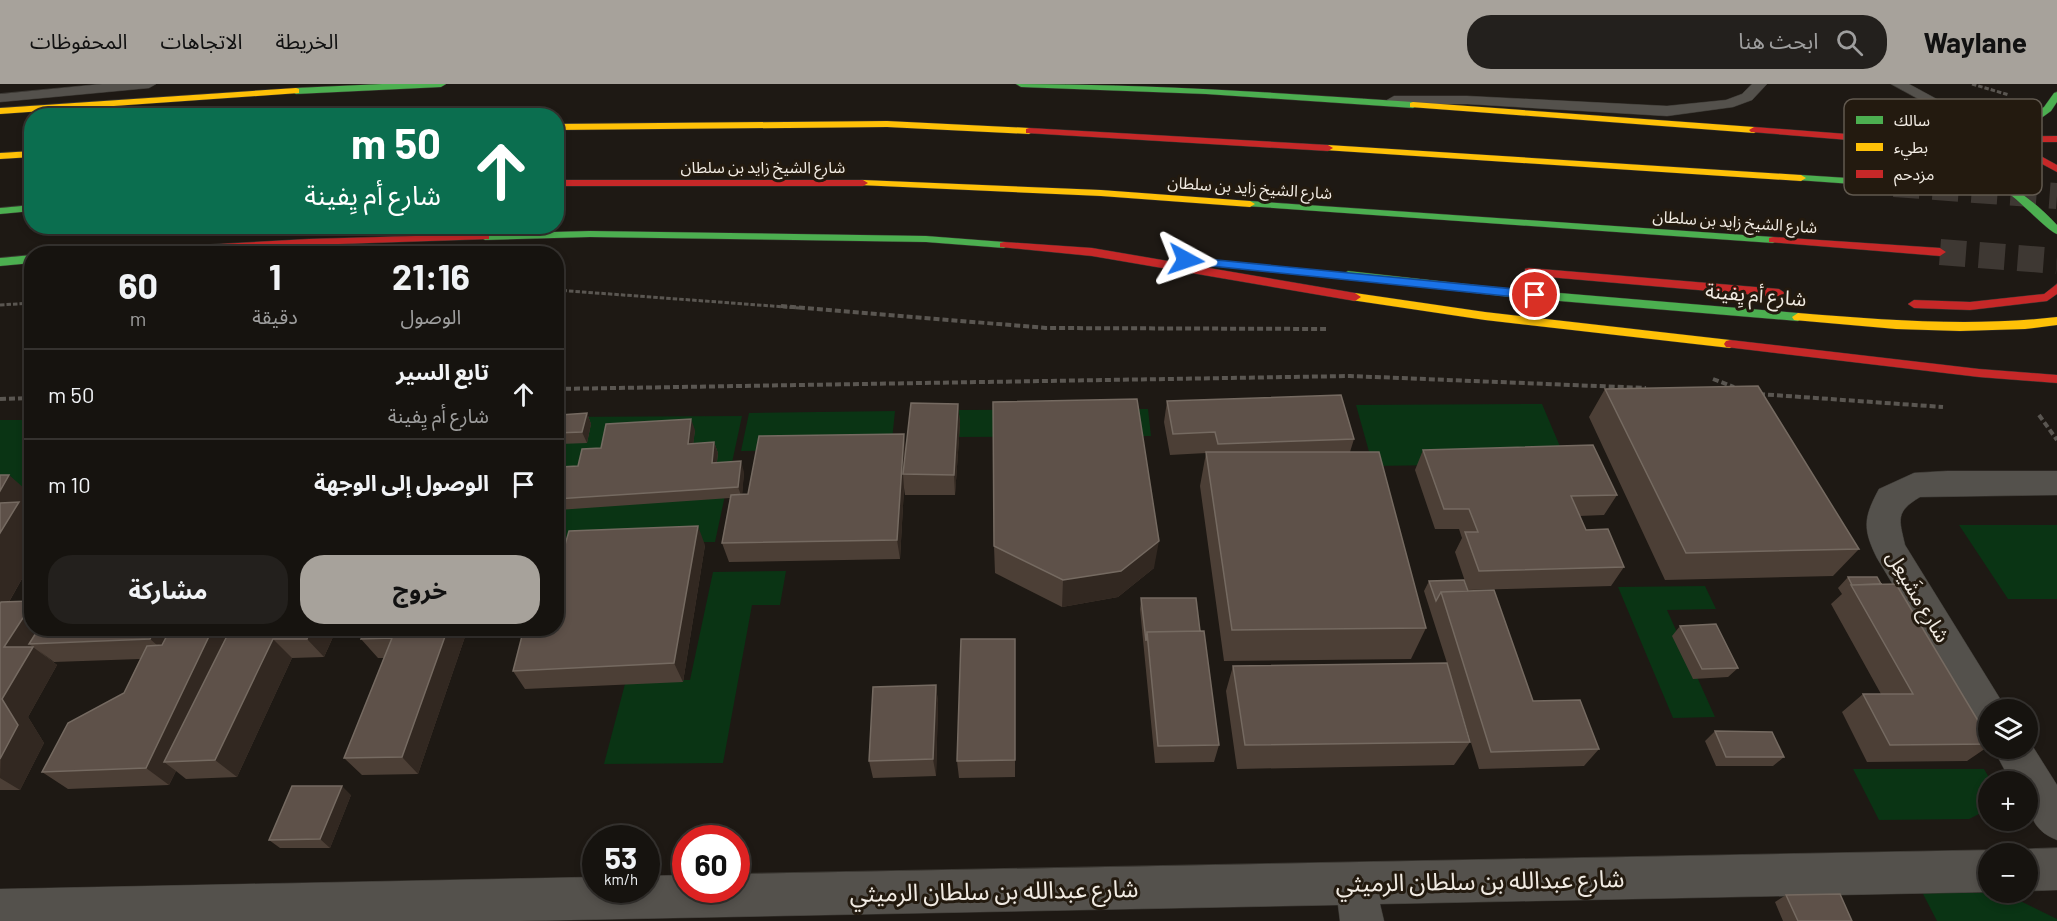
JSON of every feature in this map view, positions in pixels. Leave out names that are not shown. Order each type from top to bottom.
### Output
[{"type":"main road","points":[[42,108],[239,94],[441,84]]},
{"type":"main road","points":[[1021,84],[1206,91],[1363,101],[1844,137]]},
{"type":"main road","points":[[2042,113],[2048,109],[2057,95]]},
{"type":"main road","points":[[0,111],[24,109]]},
{"type":"main road","points":[[564,127],[886,124],[1078,132],[1844,181]]},
{"type":"main road","points":[[2042,139],[2057,139]]},
{"type":"main road","points":[[2042,149],[2057,153]]},
{"type":"main road","points":[[0,156],[24,154]]},
{"type":"main road","points":[[2042,161],[2057,169]]},
{"type":"main road","name":"شارع الشيخ زايد بن سلطان","points":[[564,183],[877,183],[1089,192],[1940,252]]},
{"type":"main road","points":[[2020,195],[2043,212],[2057,231]]},
{"type":"main road","points":[[0,211],[24,209]]},
{"type":"main road","points":[[243,246],[590,234],[861,236],[1038,246],[1268,267]]},
{"type":"main road","points":[[1092,252],[1301,290],[1485,316],[1979,373],[2057,385]]},
{"type":"main road","points":[[0,262],[24,260]]},
{"type":"main road","name":"شارع أم يِفينة","points":[[1413,268],[1337,273],[1453,286],[1917,327],[1974,329],[2026,326],[2057,321]]},
{"type":"main road","points":[[1514,270],[1788,294]]},
{"type":"main road","points":[[1904,303],[1970,306],[2047,297],[2057,288]]},
{"type":"main road","points":[[1979,373],[2057,379]]},
{"type":"street","name":"شارع مشَيعِل","points":[[1982,699],[1889,548],[1882,520],[1891,498],[1914,485],[2057,483]]},
{"type":"street","points":[[2019,759],[2057,821]]},
{"type":"street","points":[[2038,870],[2057,869]]},
{"type":"street","name":"شارع عبدالله بن سلطان الرميثي","points":[[0,910],[58,915],[1358,902],[1978,872]]},
{"type":"lane","points":[[0,98],[149,84]]},
{"type":"lane","points":[[1363,101],[1467,100],[1667,111],[1728,104],[1747,97],[1760,84]]},
{"type":"lane","points":[[1898,84],[1926,99]]},
{"type":"path","points":[[1972,84],[2015,98]]},
{"type":"path","points":[[564,291],[1046,328],[1336,329]]},
{"type":"path","points":[[0,305],[24,304]]},
{"type":"path","points":[[1704,375],[1738,391],[1727,392]]},
{"type":"path","points":[[564,389],[1350,376],[1649,388]]},
{"type":"path","points":[[1748,393],[1948,407]]},
{"type":"path","points":[[0,399],[24,398]]},
{"type":"path","points":[[2048,416],[2039,415],[2057,440]]},
{"type":"green space","points":[[1542,404],[1567,463],[1373,466],[1356,405]]},
{"type":"green space","points":[[1148,409],[1151,436],[954,437],[955,410]]},
{"type":"green space","points":[[895,411],[891,450],[741,451],[749,413]]},
{"type":"green space","points":[[742,416],[715,542],[564,543],[564,417]]},
{"type":"green space","points":[[0,420],[24,420],[24,517],[0,498]]},
{"type":"green space","points":[[1959,525],[2057,525],[2057,599],[2008,599]]},
{"type":"green space","points":[[786,571],[780,605],[752,605],[723,763],[604,764],[626,680],[690,680],[713,572]]},
{"type":"green space","points":[[1705,586],[1716,609],[1667,610],[1715,717],[1673,718],[1618,587]]},
{"type":"green space","points":[[1853,769],[1984,769],[1985,771],[1978,771],[1978,814],[1969,819],[1879,820]]},
{"type":"green space","points":[[1922,892],[1978,893],[1978,903],[2024,903],[2057,919],[2057,921],[1937,921]]},
{"type":"building","points":[[1758,386],[1859,549],[1686,553],[1605,389]]},
{"type":"building","points":[[1341,395],[1354,439],[1218,444],[1215,432],[1173,434],[1167,401]]},
{"type":"building","points":[[1137,399],[1159,541],[1121,571],[1063,580],[994,546],[993,402]]},
{"type":"building","points":[[911,403],[958,404],[954,475],[903,474]]},
{"type":"building","points":[[587,413],[582,432],[564,433],[564,415]]},
{"type":"building","points":[[691,419],[688,444],[714,442],[712,463],[741,461],[738,487],[564,498],[564,467],[578,466],[582,449],[601,448],[606,424]]},
{"type":"building","points":[[904,434],[897,540],[722,543],[731,495],[748,494],[759,436]]},
{"type":"building","points":[[1593,445],[1617,495],[1571,496],[1586,530],[1608,529],[1624,567],[1479,571],[1465,532],[1478,532],[1469,509],[1444,509],[1423,450]]},
{"type":"building","points":[[1206,452],[1379,452],[1426,628],[1232,630]]},
{"type":"building","points":[[0,475],[9,475],[0,491]]},
{"type":"building","points":[[19,502],[0,533],[0,503]]},
{"type":"building","points":[[698,526],[674,663],[513,671],[522,636],[564,636],[564,548],[569,531]]},
{"type":"building","points":[[1848,577],[1877,577],[1881,584],[1852,585]]},
{"type":"building","points":[[1464,580],[1468,591],[1441,592],[1436,601],[1429,581]]},
{"type":"building","points":[[1896,584],[1978,721],[1978,744],[1890,745],[1863,694],[1913,694],[1851,585]]},
{"type":"building","points":[[1494,590],[1533,701],[1580,700],[1599,749],[1491,752],[1441,592]]},
{"type":"building","points":[[1141,598],[1196,598],[1200,631],[1147,632],[1146,641]]},
{"type":"building","points":[[24,601],[24,616],[4,647],[33,647],[2,699],[18,725],[0,759],[0,604],[1,602]]},
{"type":"building","points":[[1716,624],[1738,668],[1702,669],[1680,626]]},
{"type":"building","points":[[1204,631],[1219,745],[1158,746],[1147,632]]},
{"type":"building","points":[[34,636],[152,636],[150,639],[29,644]]},
{"type":"building","points":[[167,636],[209,636],[146,768],[42,772],[68,723],[124,693],[147,646],[162,645]]},
{"type":"building","points":[[227,636],[308,636],[307,639],[273,639],[215,760],[164,762]]},
{"type":"building","points":[[362,636],[445,636],[402,757],[344,758],[392,638],[361,639]]},
{"type":"building","points":[[961,639],[1015,639],[1015,760],[957,761]]},
{"type":"building","points":[[1447,663],[1470,742],[1245,745],[1233,666]]},
{"type":"building","points":[[936,685],[933,759],[869,761],[873,687]]},
{"type":"building","points":[[1715,731],[1772,732],[1784,757],[1726,757]]},
{"type":"building","points":[[292,786],[342,786],[320,839],[269,840]]},
{"type":"building","points":[[1840,894],[1852,921],[1798,921],[1786,895]]},
{"type":"tunnel","points":[[2042,195],[2057,196]]},
{"type":"tunnel","points":[[1940,252],[2057,261]]},
{"type":"traffic: fast","points":[[296,91],[441,84]]},
{"type":"traffic: fast","points":[[1021,84],[1206,91],[1413,105]]},
{"type":"traffic: fast","points":[[2042,113],[2048,109],[2057,95]]},
{"type":"traffic: fast","points":[[1801,178],[1844,181]]},
{"type":"traffic: fast","points":[[2018,195],[2057,231]]},
{"type":"traffic: fast","points":[[1250,204],[1773,240]]},
{"type":"traffic: fast","points":[[0,211],[24,209]]},
{"type":"traffic: fast","points":[[485,237],[590,234],[926,239],[1004,245]]},
{"type":"traffic: fast","points":[[0,262],[24,260]]},
{"type":"traffic: fast","points":[[1348,275],[1511,293],[1798,317]]},
{"type":"traffic: slow","points":[[44,108],[296,91]]},
{"type":"traffic: slow","points":[[1413,105],[1754,130]]},
{"type":"traffic: slow","points":[[0,111],[24,109]]},
{"type":"traffic: slow","points":[[564,127],[887,124],[1029,131]]},
{"type":"traffic: slow","points":[[1328,148],[1801,178]]},
{"type":"traffic: slow","points":[[0,156],[24,154]]},
{"type":"traffic: slow","points":[[863,183],[1101,193],[1250,204]]},
{"type":"traffic: slow","points":[[1355,297],[1485,316],[1730,344]]},
{"type":"traffic: slow","points":[[1798,317],[1928,327],[1992,327],[2057,321]]},
{"type":"traffic: jam","points":[[1754,130],[1844,137]]},
{"type":"traffic: jam","points":[[1029,131],[1328,148]]},
{"type":"traffic: jam","points":[[2042,139],[2057,139]]},
{"type":"traffic: jam","points":[[2042,161],[2057,169]]},
{"type":"traffic: jam","points":[[564,183],[863,183]]},
{"type":"traffic: jam","points":[[243,246],[485,237]]},
{"type":"traffic: jam","points":[[1773,240],[1940,252]]},
{"type":"traffic: jam","points":[[1004,245],[1092,252],[1355,297]]},
{"type":"traffic: jam","points":[[1529,272],[1779,293]]},
{"type":"traffic: jam","points":[[1914,304],[1970,306],[2047,297],[2057,288]]},
{"type":"traffic: jam","points":[[1730,344],[1979,373],[2057,379]]},
{"type":"route","points":[[1186,260],[1347,274],[1535,295]]}]
